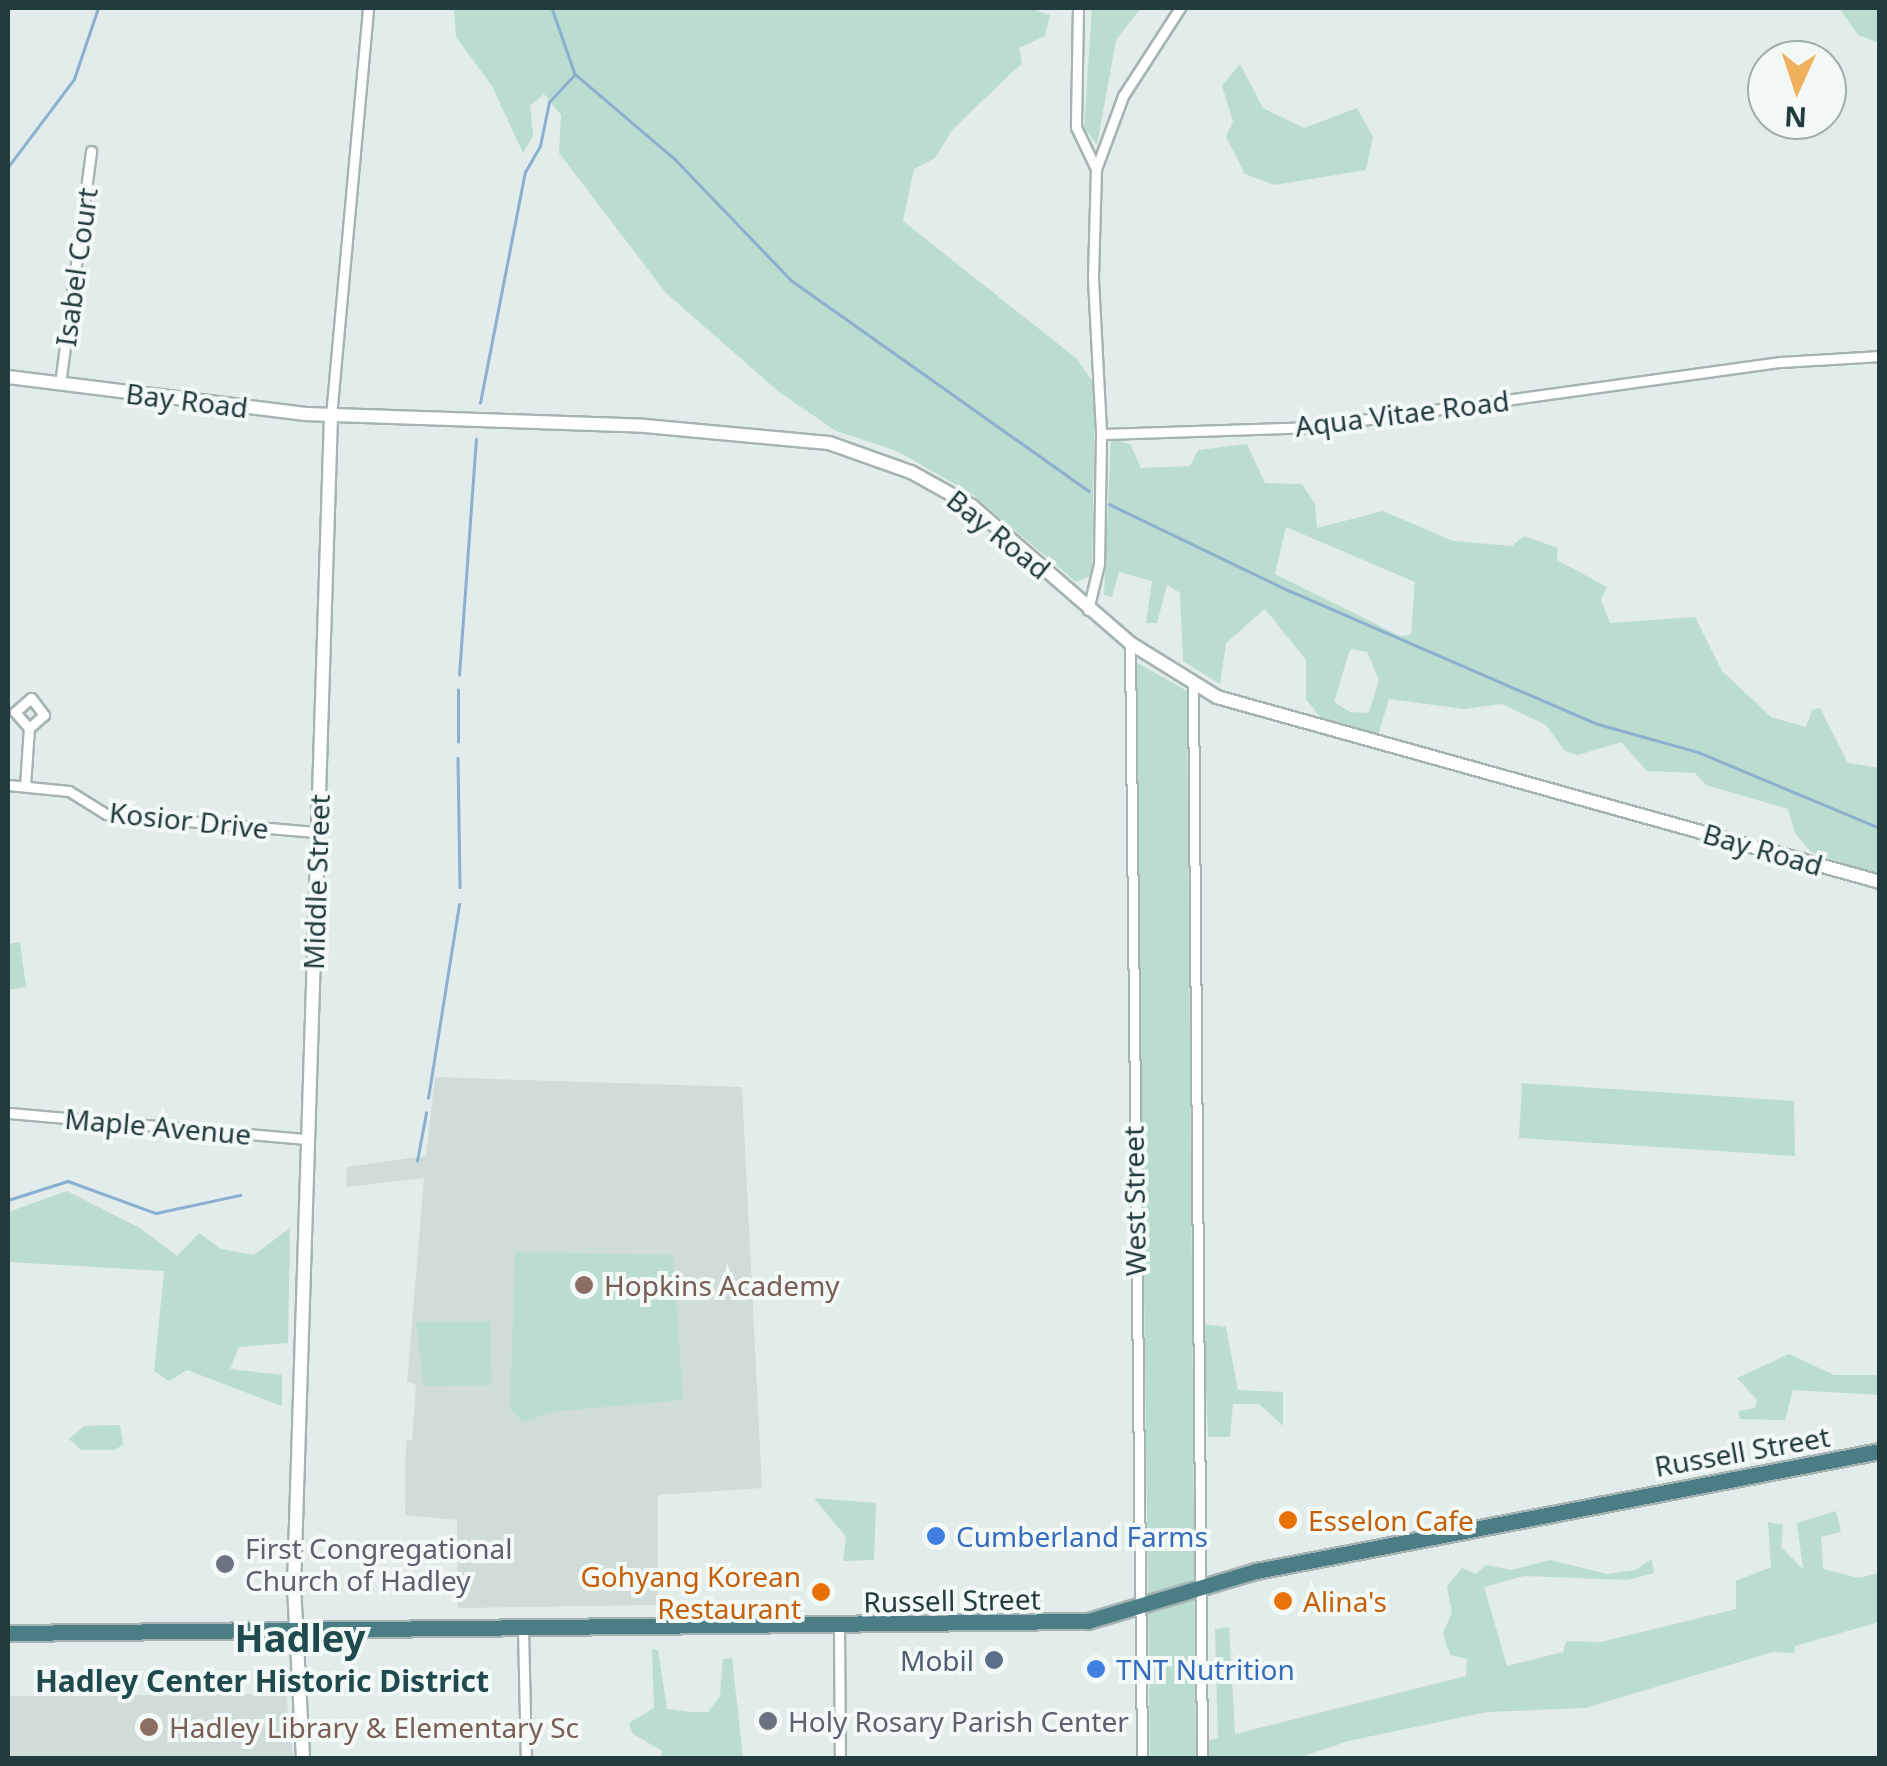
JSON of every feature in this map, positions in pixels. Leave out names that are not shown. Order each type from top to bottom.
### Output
[{"type":"highway","name":"Russell Street","points":[[8,1633],[1050,1623],[1140,1610],[1205,1588],[1327,1556],[1880,1451]]},
{"type":"main road","name":"Bay Road","points":[[8,377],[331,416],[644,426],[830,443],[910,472],[972,506],[1088,610],[1193,685],[1293,722],[1880,882]]},
{"type":"main road","name":"Middle Street","points":[[303,1758],[294,1632],[331,416]]},
{"type":"street","name":"Middle Street","points":[[331,416],[368,8]]},
{"type":"street","points":[[1078,8],[1076,127],[1096,169]]},
{"type":"street","points":[[1088,610],[1099,564],[1096,169],[1123,96],[1180,8]]},
{"type":"street","name":"Isabel Court","points":[[60,384],[91,151]]},
{"type":"street","name":"Aqua Vitae Road","points":[[1101,434],[1310,427],[1781,362],[1880,356]]},
{"type":"street","name":"West Street","points":[[1130,643],[1142,1758]]},
{"type":"street","points":[[1193,685],[1205,1588],[1202,1758]]},
{"type":"street","points":[[25,786],[28,728]]},
{"type":"street","name":"Kosior Drive","points":[[8,785],[68,791],[106,814],[318,832]]},
{"type":"street","name":"Maple Avenue","points":[[8,1113],[308,1139]]},
{"type":"street","points":[[839,1627],[840,1758]]},
{"type":"street","points":[[523,1629],[526,1758]]},
{"type":"shaded area","name":"Hopkins Academy","points":[[435,1077],[742,1087],[762,1488],[658,1495],[658,1605],[458,1608],[457,1520],[405,1515],[406,1441],[412,1440],[416,1384],[407,1382],[424,1178],[346,1187],[347,1167],[426,1156]]},
{"type":"shaded area","name":"Hadley Library & Elementary Sc","points":[[286,1694],[293,1758],[8,1758],[8,1696]]},
{"type":"green space","points":[[454,8],[1028,8],[1050,15],[1045,36],[1019,48],[1022,63],[953,129],[935,158],[914,169],[903,221],[1077,359],[1095,385],[1092,575],[1076,582],[972,494],[897,451],[836,431],[779,392],[666,293],[559,153],[561,115],[544,94],[530,106],[533,136],[523,153],[492,86],[456,37]]},
{"type":"green space","points":[[1092,8],[1141,8],[1116,40],[1097,145],[1084,127]]},
{"type":"green space","points":[[1839,8],[1879,8],[1879,43],[1858,35]]},
{"type":"green space","points":[[1240,64],[1263,108],[1304,128],[1357,108],[1373,137],[1366,170],[1275,185],[1245,174],[1226,137],[1233,121],[1222,86]]},
{"type":"green space","points":[[1111,438],[1131,445],[1141,468],[1190,466],[1198,450],[1247,444],[1265,483],[1302,484],[1315,504],[1317,528],[1383,511],[1453,541],[1512,546],[1524,536],[1558,548],[1557,560],[1607,587],[1601,600],[1610,623],[1695,617],[1722,671],[1771,717],[1806,727],[1812,710],[1820,708],[1848,763],[1879,768],[1879,875],[1811,852],[1795,833],[1788,809],[1706,785],[1695,773],[1647,771],[1621,742],[1578,755],[1565,751],[1546,725],[1502,704],[1464,709],[1389,699],[1378,735],[1321,718],[1306,699],[1306,660],[1265,609],[1226,643],[1220,684],[1183,661],[1180,593],[1167,585],[1157,623],[1146,623],[1152,581],[1119,572],[1112,597],[1104,595]],"holes":[[[1286,527],[1415,582],[1411,635],[1400,636],[1275,574]],[[1350,649],[1367,652],[1379,680],[1369,713],[1350,712],[1334,702]]]},
{"type":"green space","points":[[1136,662],[1187,691],[1196,1744],[1218,1738],[1215,1629],[1229,1627],[1235,1734],[1466,1676],[1467,1659],[1450,1655],[1443,1633],[1452,1612],[1447,1586],[1462,1568],[1476,1574],[1486,1565],[1512,1570],[1550,1560],[1607,1574],[1635,1570],[1652,1559],[1654,1573],[1628,1580],[1524,1576],[1484,1587],[1507,1666],[1563,1652],[1566,1641],[1601,1642],[1736,1609],[1736,1581],[1771,1567],[1768,1522],[1783,1525],[1781,1547],[1803,1569],[1797,1523],[1836,1511],[1841,1532],[1821,1537],[1823,1569],[1859,1578],[1879,1573],[1879,1622],[1795,1646],[1794,1653],[1773,1652],[1585,1708],[1487,1712],[1348,1741],[1298,1758],[1150,1758]]},
{"type":"green space","points":[[20,942],[26,987],[8,990],[8,944]]},
{"type":"green space","points":[[1522,1083],[1794,1101],[1795,1156],[1519,1138]]},
{"type":"green space","points":[[67,1191],[140,1228],[177,1256],[199,1233],[221,1249],[254,1255],[290,1228],[288,1343],[239,1347],[230,1369],[282,1375],[282,1406],[187,1370],[169,1381],[154,1371],[164,1271],[8,1262],[8,1212]]},
{"type":"green space","points":[[515,1252],[673,1255],[683,1400],[550,1412],[524,1422],[510,1409]]},
{"type":"green space","points":[[416,1321],[490,1321],[492,1385],[424,1386]]},
{"type":"green space","points":[[1203,1324],[1226,1327],[1238,1390],[1283,1392],[1283,1426],[1259,1404],[1233,1404],[1230,1437],[1208,1437]]},
{"type":"green space","points":[[1789,1354],[1834,1375],[1879,1375],[1879,1395],[1793,1390],[1785,1420],[1740,1419],[1738,1411],[1755,1408],[1757,1400],[1737,1378]]},
{"type":"green space","points":[[120,1425],[123,1445],[114,1450],[81,1450],[69,1439],[84,1426]]},
{"type":"green space","points":[[814,1498],[876,1503],[874,1560],[843,1561],[846,1537]]},
{"type":"green space","points":[[652,1649],[658,1650],[667,1709],[691,1712],[708,1712],[720,1696],[723,1659],[732,1658],[743,1758],[661,1758],[662,1751],[633,1734],[629,1723],[654,1708]]},
{"type":"waterway","points":[[8,167],[74,79],[98,8]]},
{"type":"waterway","points":[[552,8],[575,74],[675,159],[791,280],[1089,491]]},
{"type":"waterway","points":[[480,403],[525,172],[540,146],[549,102],[574,75]]},
{"type":"waterway","points":[[459,675],[476,440]]},
{"type":"waterway","points":[[1109,504],[1290,591],[1598,724],[1698,752],[1880,828]]},
{"type":"waterway","points":[[458,690],[458,742]]},
{"type":"waterway","points":[[458,758],[460,887]]},
{"type":"waterway","points":[[428,1098],[459,904]]},
{"type":"waterway","points":[[417,1161],[426,1113]]},
{"type":"waterway","points":[[8,1200],[68,1181],[156,1213],[240,1195]]},
{"type":"place","name":"Hopkins Academy","points":[[584,1285]]},
{"type":"place","name":"Esselon Cafe","points":[[1288,1520]]},
{"type":"place","name":"Cumberland Farms","points":[[936,1536]]},
{"type":"place","name":"First Congregational Church of Hadley","points":[[225,1564]]},
{"type":"place","name":"Gohyang Korean Restaurant","points":[[821,1592]]},
{"type":"place","name":"Alina's","points":[[1283,1601]]},
{"type":"place","name":"Mobil","points":[[994,1660]]},
{"type":"place","name":"TNT Nutrition","points":[[1096,1669]]},
{"type":"place","name":"Holy Rosary Parish Center","points":[[768,1721]]},
{"type":"place","name":"Hadley Library & Elementary Sc","points":[[149,1727]]},
{"type":"district","name":"Hadley","points":[[300,1638]]},
{"type":"district","name":"Hadley Center Historic District","points":[[262,1681]]}]
